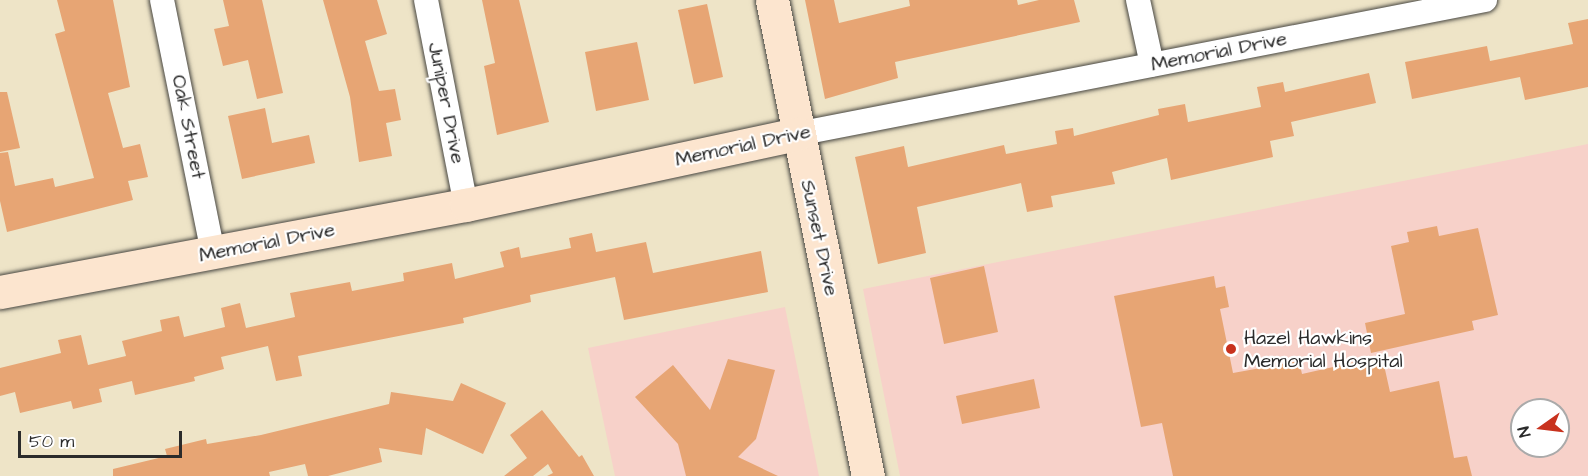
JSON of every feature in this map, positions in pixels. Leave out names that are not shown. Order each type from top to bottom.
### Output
[{"type":"street","name":"Oak Street","points":[[162,0],[213,254]]},
{"type":"street","name":"Juniper Drive","points":[[426,0],[466,205]]},
{"type":"street","name":"Sunset Drive","points":[[772,0],[797,134],[868,476]]},
{"type":"street","points":[[1138,0],[1152,65]]},
{"type":"street","name":"Memorial Drive","points":[[0,292],[466,205],[797,134],[1485,0]]},
{"type":"shaded area","name":"Hazel Hawkins Memorial Hospital","points":[[1588,144],[1588,476],[900,476],[863,289]]},
{"type":"shaded area","points":[[785,307],[819,476],[615,476],[588,348]]},
{"type":"building","points":[[57,0],[113,0],[130,87],[108,93],[123,148],[140,144],[148,177],[128,181],[133,200],[7,232],[0,201],[0,153],[8,152],[15,186],[53,178],[55,187],[94,178],[55,34],[65,31]]},
{"type":"building","points":[[223,0],[262,0],[283,93],[257,99],[248,60],[223,66],[214,29],[229,26]]},
{"type":"building","points":[[323,0],[377,0],[387,34],[365,41],[379,91],[395,89],[401,120],[386,123],[392,156],[359,162],[350,97]]},
{"type":"building","points":[[482,0],[519,0],[549,122],[497,135],[484,66],[495,63]]},
{"type":"building","points":[[805,0],[834,0],[839,23],[910,6],[909,0],[1017,0],[1018,5],[1039,0],[1074,0],[1080,22],[895,62],[898,78],[825,99]]},
{"type":"building","points":[[707,4],[723,77],[694,84],[678,10]]},
{"type":"building","points":[[1588,19],[1588,87],[1525,100],[1520,77],[1412,99],[1405,62],[1487,46],[1490,61],[1573,44],[1568,23]]},
{"type":"building","points":[[637,42],[649,100],[596,111],[585,52]]},
{"type":"building","points":[[1369,73],[1376,103],[1291,122],[1294,136],[1270,141],[1273,157],[1171,180],[1167,158],[1112,172],[1115,184],[1051,196],[1053,207],[1027,212],[1021,183],[917,207],[926,253],[878,264],[855,157],[904,146],[908,167],[1004,145],[1006,154],[1057,144],[1055,131],[1073,128],[1074,136],[1159,115],[1158,109],[1185,104],[1188,122],[1261,107],[1257,87],[1283,82],[1285,92]]},
{"type":"building","points":[[0,92],[7,92],[20,148],[0,152]]},
{"type":"building","points":[[265,108],[272,143],[309,135],[315,163],[242,179],[228,116]]},
{"type":"building","points":[[1437,226],[1439,236],[1478,228],[1498,315],[1472,321],[1474,330],[1371,353],[1365,323],[1405,314],[1391,246],[1409,242],[1407,232]]},
{"type":"building","points":[[592,233],[596,252],[646,242],[653,273],[761,251],[768,292],[624,320],[615,277],[530,295],[531,302],[463,318],[464,323],[298,356],[302,376],[276,381],[268,346],[221,357],[224,369],[194,377],[195,381],[135,395],[132,381],[99,389],[102,402],[73,409],[71,401],[20,413],[15,392],[0,396],[0,368],[61,353],[58,340],[81,335],[88,365],[126,356],[122,341],[162,331],[160,320],[179,316],[184,337],[225,327],[221,308],[240,303],[246,328],[295,317],[290,293],[350,282],[352,291],[404,281],[403,273],[452,263],[455,279],[504,267],[500,252],[519,247],[521,258],[571,248],[569,238]]},
{"type":"building","points":[[984,266],[998,332],[944,344],[930,278]]},
{"type":"building","points":[[1214,276],[1216,288],[1225,286],[1229,307],[1220,309],[1233,373],[1299,361],[1302,374],[1382,356],[1390,392],[1439,381],[1454,458],[1467,456],[1472,476],[1173,476],[1162,423],[1141,427],[1114,296]]},
{"type":"building","points":[[728,359],[775,370],[756,439],[738,457],[778,476],[686,476],[678,444],[635,397],[673,365],[710,410]]},
{"type":"building","points":[[1034,379],[1040,408],[962,424],[956,396]]},
{"type":"building","points":[[461,383],[506,403],[483,454],[426,428],[422,455],[379,448],[382,462],[328,476],[308,476],[305,464],[269,472],[270,476],[113,476],[113,469],[167,456],[165,449],[206,439],[207,444],[261,435],[389,404],[391,392],[453,401]]},
{"type":"building","points":[[542,410],[579,457],[582,455],[594,476],[547,476],[553,473],[548,464],[533,476],[504,476],[527,458],[510,435]]},
{"type":"place","name":"Hazel Hawkins Memorial Hospital","points":[[1231,349]]}]
